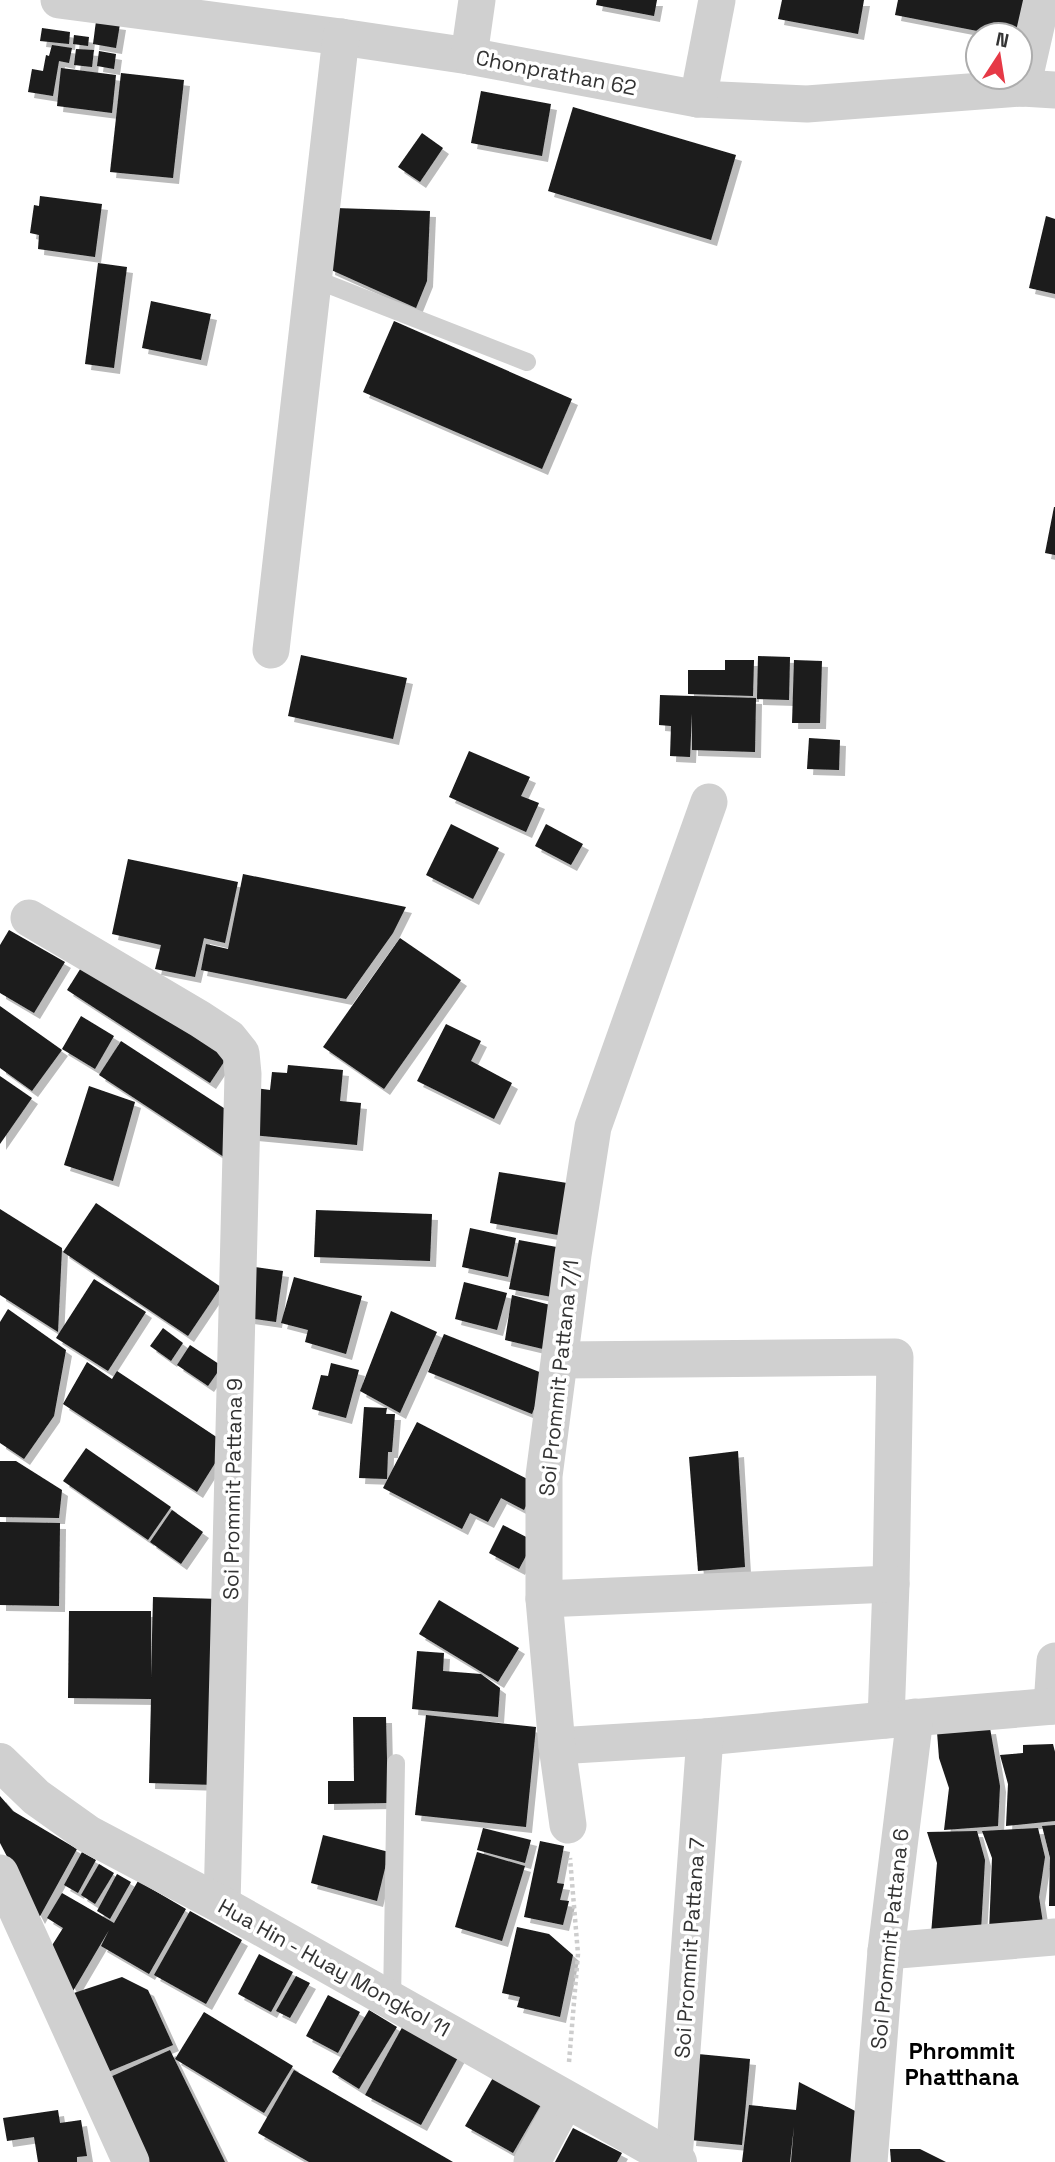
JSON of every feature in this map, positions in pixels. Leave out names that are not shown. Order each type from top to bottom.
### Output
[{"type":"street","name":"Chonprathan 62","points":[[59,0],[468,56],[698,99],[807,104],[1039,89]]},
{"type":"street","points":[[468,56],[477,0]]},
{"type":"street","points":[[698,99],[717,0]]},
{"type":"street","points":[[1039,89],[1042,0]]},
{"type":"street","points":[[271,650],[341,37]]},
{"type":"street","name":"Soi Prommit Pattana 7/1","points":[[568,1825],[557,1746],[544,1599],[544,1476],[573,1255],[593,1127],[709,802]]},
{"type":"street","name":"Soi Prommit Pattana 9","points":[[29,918],[200,1019],[229,1038],[241,1053],[243,1074],[222,1905]]},
{"type":"street","name":"Soi Prommit Pattana 6","points":[[560,1360],[895,1357],[891,1584],[901,1718],[869,2162]]},
{"type":"street","points":[[544,1599],[891,1584]]},
{"type":"street","points":[[557,1746],[705,1737],[1053,1706],[1055,1661]]},
{"type":"street","name":"Soi Prommit Pattana 7","points":[[676,2161],[705,1737]]},
{"type":"street","name":"Hua Hin - Huay Mongkol 11","points":[[0,1762],[36,1797],[88,1834],[222,1905],[676,2161]]},
{"type":"street","points":[[0,1873],[131,2162]]},
{"type":"street","points":[[886,1951],[1055,1937]]},
{"type":"street","points":[[532,2162],[566,2099]]},
{"type":"lane","points":[[312,278],[527,362]]},
{"type":"lane","points":[[392,2001],[396,1763]]},
{"type":"path","points":[[566,2099],[578,1954],[568,1825]]},
{"type":"building","points":[[597,0],[657,0],[654,16],[596,5]]},
{"type":"building","points":[[782,0],[864,0],[858,34],[778,19]]},
{"type":"building","points":[[898,0],[1028,0],[1024,21],[964,21],[964,28],[895,15]]},
{"type":"building","points":[[96,21],[120,24],[116,48],[93,44]]},
{"type":"building","points":[[42,28],[70,32],[69,44],[40,41]]},
{"type":"building","points":[[74,35],[89,37],[88,46],[73,44]]},
{"type":"building","points":[[52,45],[72,48],[69,63],[59,61],[53,96],[28,92],[32,69],[43,71],[46,55],[49,56]]},
{"type":"building","points":[[76,49],[94,50],[92,67],[74,65]]},
{"type":"building","points":[[99,51],[116,54],[114,69],[97,66]]},
{"type":"building","points":[[61,68],[116,75],[112,113],[57,106]]},
{"type":"building","points":[[121,73],[184,80],[173,178],[110,172]]},
{"type":"building","points":[[481,91],[551,104],[542,156],[471,143]]},
{"type":"building","points":[[573,107],[736,155],[711,240],[548,191]]},
{"type":"building","points":[[422,133],[443,148],[420,182],[398,167]]},
{"type":"building","points":[[40,196],[102,204],[95,257],[38,249],[39,235],[30,233],[34,205],[39,206]]},
{"type":"building","points":[[335,208],[430,211],[427,281],[416,308],[329,269]]},
{"type":"building","points":[[1046,216],[1055,219],[1055,294],[1029,288]]},
{"type":"building","points":[[98,263],[127,267],[114,368],[85,364]]},
{"type":"building","points":[[151,301],[211,314],[201,360],[142,348]]},
{"type":"building","points":[[394,321],[572,399],[542,469],[363,392]]},
{"type":"building","points":[[1055,507],[1055,555],[1045,553]]},
{"type":"building","points":[[301,655],[407,678],[393,739],[288,716]]},
{"type":"building","points":[[758,656],[790,657],[789,700],[757,699]]},
{"type":"building","points":[[725,660],[754,660],[753,696],[688,694],[688,670],[725,670]]},
{"type":"building","points":[[794,660],[822,661],[820,723],[792,723]]},
{"type":"building","points":[[660,695],[756,698],[755,752],[692,750],[692,713],[690,757],[670,756],[671,726],[659,725]]},
{"type":"building","points":[[809,738],[840,740],[839,770],[807,769]]},
{"type":"building","points":[[469,751],[530,777],[521,796],[539,803],[526,832],[449,797]]},
{"type":"building","points":[[451,824],[499,848],[473,899],[426,875]]},
{"type":"building","points":[[546,824],[583,844],[571,865],[535,846]]},
{"type":"building","points":[[128,859],[238,882],[225,943],[204,938],[195,977],[155,969],[161,945],[112,934]]},
{"type":"building","points":[[243,874],[406,907],[393,933],[346,999],[201,970],[206,944],[228,949]]},
{"type":"building","points":[[9,930],[65,962],[34,1013],[0,993],[0,945]]},
{"type":"building","points":[[400,938],[461,980],[384,1089],[323,1047]]},
{"type":"building","points":[[84,963],[228,1056],[210,1083],[67,990]]},
{"type":"building","points":[[0,1006],[62,1050],[32,1091],[0,1068]]},
{"type":"building","points":[[81,1016],[114,1036],[95,1069],[62,1049]]},
{"type":"building","points":[[446,1024],[481,1041],[471,1061],[512,1083],[494,1119],[417,1081]]},
{"type":"building","points":[[121,1041],[233,1114],[230,1161],[99,1075]]},
{"type":"building","points":[[288,1065],[343,1070],[340,1101],[361,1103],[357,1145],[252,1135],[255,1088],[270,1090],[272,1072],[287,1073]]},
{"type":"building","points":[[0,1076],[32,1098],[0,1144]]},
{"type":"building","points":[[89,1086],[135,1102],[113,1181],[64,1165]]},
{"type":"building","points":[[499,1172],[567,1183],[558,1235],[490,1223]]},
{"type":"building","points":[[96,1203],[221,1287],[188,1336],[63,1252]]},
{"type":"building","points":[[0,1209],[62,1248],[58,1332],[0,1295]]},
{"type":"building","points":[[316,1210],[432,1214],[430,1261],[314,1257]]},
{"type":"building","points":[[470,1228],[516,1238],[508,1277],[462,1267]]},
{"type":"building","points":[[519,1240],[562,1248],[552,1297],[509,1289]]},
{"type":"building","points":[[255,1267],[283,1271],[276,1322],[248,1318]]},
{"type":"building","points":[[294,1277],[362,1296],[346,1354],[305,1342],[308,1330],[281,1323]]},
{"type":"building","points":[[94,1279],[146,1312],[108,1371],[56,1338]]},
{"type":"building","points":[[464,1282],[507,1293],[497,1330],[455,1319]]},
{"type":"building","points":[[512,1295],[558,1307],[547,1350],[505,1340]]},
{"type":"building","points":[[8,1309],[66,1350],[54,1416],[24,1459],[0,1443],[0,1322]]},
{"type":"building","points":[[391,1311],[437,1332],[400,1413],[360,1391]]},
{"type":"building","points":[[163,1328],[183,1343],[171,1361],[150,1346]]},
{"type":"building","points":[[444,1334],[547,1375],[532,1414],[428,1372]]},
{"type":"building","points":[[190,1345],[222,1366],[208,1386],[177,1365]]},
{"type":"building","points":[[87,1362],[112,1379],[117,1371],[227,1444],[197,1492],[63,1404]]},
{"type":"building","points":[[331,1363],[359,1370],[346,1418],[312,1409],[321,1375],[328,1376]]},
{"type":"building","points":[[364,1407],[387,1408],[386,1414],[395,1414],[392,1452],[388,1452],[387,1479],[359,1478]]},
{"type":"building","points":[[417,1422],[537,1484],[524,1510],[501,1498],[488,1522],[470,1513],[462,1529],[383,1488]]},
{"type":"building","points":[[86,1448],[171,1507],[148,1540],[63,1481]]},
{"type":"building","points":[[738,1451],[745,1567],[698,1571],[689,1457]]},
{"type":"building","points":[[0,1461],[16,1461],[62,1490],[59,1518],[0,1517]]},
{"type":"building","points":[[172,1510],[203,1532],[181,1564],[150,1542]]},
{"type":"building","points":[[0,1522],[60,1523],[59,1606],[0,1605]]},
{"type":"building","points":[[503,1525],[534,1541],[519,1569],[489,1553]]},
{"type":"building","points":[[153,1597],[220,1599],[216,1785],[149,1783],[151,1699],[68,1698],[69,1611],[151,1611],[151,1678]]},
{"type":"building","points":[[439,1600],[519,1648],[498,1682],[419,1634]]},
{"type":"building","points":[[417,1651],[444,1653],[443,1671],[481,1674],[500,1688],[498,1717],[412,1709]]},
{"type":"building","points":[[426,1715],[536,1727],[526,1827],[415,1815]]},
{"type":"building","points":[[353,1717],[386,1717],[388,1803],[328,1804],[328,1781],[354,1781]]},
{"type":"building","points":[[990,1728],[1000,1786],[998,1826],[944,1830],[949,1788],[939,1758],[937,1732]]},
{"type":"building","points":[[1053,1744],[1055,1821],[1006,1826],[1008,1784],[1000,1755],[1023,1753],[1023,1745]]},
{"type":"building","points":[[0,1796],[13,1811],[77,1849],[39,1918],[0,1843]]},
{"type":"building","points":[[1055,1825],[1055,1906],[1049,1906],[1050,1858],[1042,1826]]},
{"type":"building","points":[[483,1828],[531,1840],[525,1863],[477,1850]]},
{"type":"building","points":[[1038,1828],[1045,1857],[1039,1897],[1043,1923],[989,1932],[992,1858],[982,1831]]},
{"type":"building","points":[[977,1831],[985,1860],[981,1930],[931,1934],[937,1863],[927,1832]]},
{"type":"building","points":[[323,1835],[389,1852],[377,1901],[311,1883]]},
{"type":"building","points":[[540,1841],[564,1846],[557,1883],[564,1884],[560,1900],[569,1901],[563,1925],[524,1917]]},
{"type":"building","points":[[82,1852],[96,1860],[78,1893],[64,1885]]},
{"type":"building","points":[[477,1852],[525,1866],[502,1941],[455,1927]]},
{"type":"building","points":[[99,1864],[114,1873],[95,1904],[81,1895]]},
{"type":"building","points":[[117,1874],[131,1882],[110,1919],[97,1911]]},
{"type":"building","points":[[138,1881],[186,1909],[149,1974],[101,1946],[109,1930],[73,1991],[51,1947],[63,1928],[47,1918],[62,1893],[114,1923]]},
{"type":"building","points":[[190,1911],[242,1940],[206,2004],[154,1975]]},
{"type":"building","points":[[517,1927],[549,1934],[573,1955],[560,2017],[517,2007],[520,1997],[502,1993]]},
{"type":"building","points":[[259,1954],[293,1972],[271,2012],[238,1994]]},
{"type":"building","points":[[296,1976],[310,1983],[290,2018],[276,2011]]},
{"type":"building","points":[[122,1977],[148,1990],[173,2045],[103,2074],[68,1995]]},
{"type":"building","points":[[328,1995],[360,2012],[338,2053],[306,2036]]},
{"type":"building","points":[[369,2010],[397,2027],[359,2089],[332,2072]]},
{"type":"building","points":[[204,2012],[293,2066],[264,2113],[175,2059]]},
{"type":"building","points":[[404,2024],[460,2054],[421,2125],[365,2095]]},
{"type":"building","points":[[170,2050],[225,2162],[147,2162],[108,2078]]},
{"type":"building","points":[[698,2054],[750,2059],[742,2145],[690,2140]]},
{"type":"building","points":[[294,2070],[453,2162],[309,2162],[258,2133]]},
{"type":"building","points":[[494,2076],[542,2103],[513,2153],[465,2126]]},
{"type":"building","points":[[799,2082],[861,2114],[856,2162],[791,2162],[794,2126],[790,2162],[742,2162],[749,2105],[796,2110]]},
{"type":"building","points":[[58,2110],[60,2123],[81,2120],[87,2156],[77,2157],[77,2162],[38,2162],[34,2137],[7,2141],[3,2118]]},
{"type":"building","points":[[573,2128],[622,2153],[617,2162],[555,2162]]},
{"type":"building","points":[[890,2149],[920,2149],[946,2162],[891,2162]]},
{"type":"district","name":"Phrommit Phatthana","points":[[962,2064]]}]
